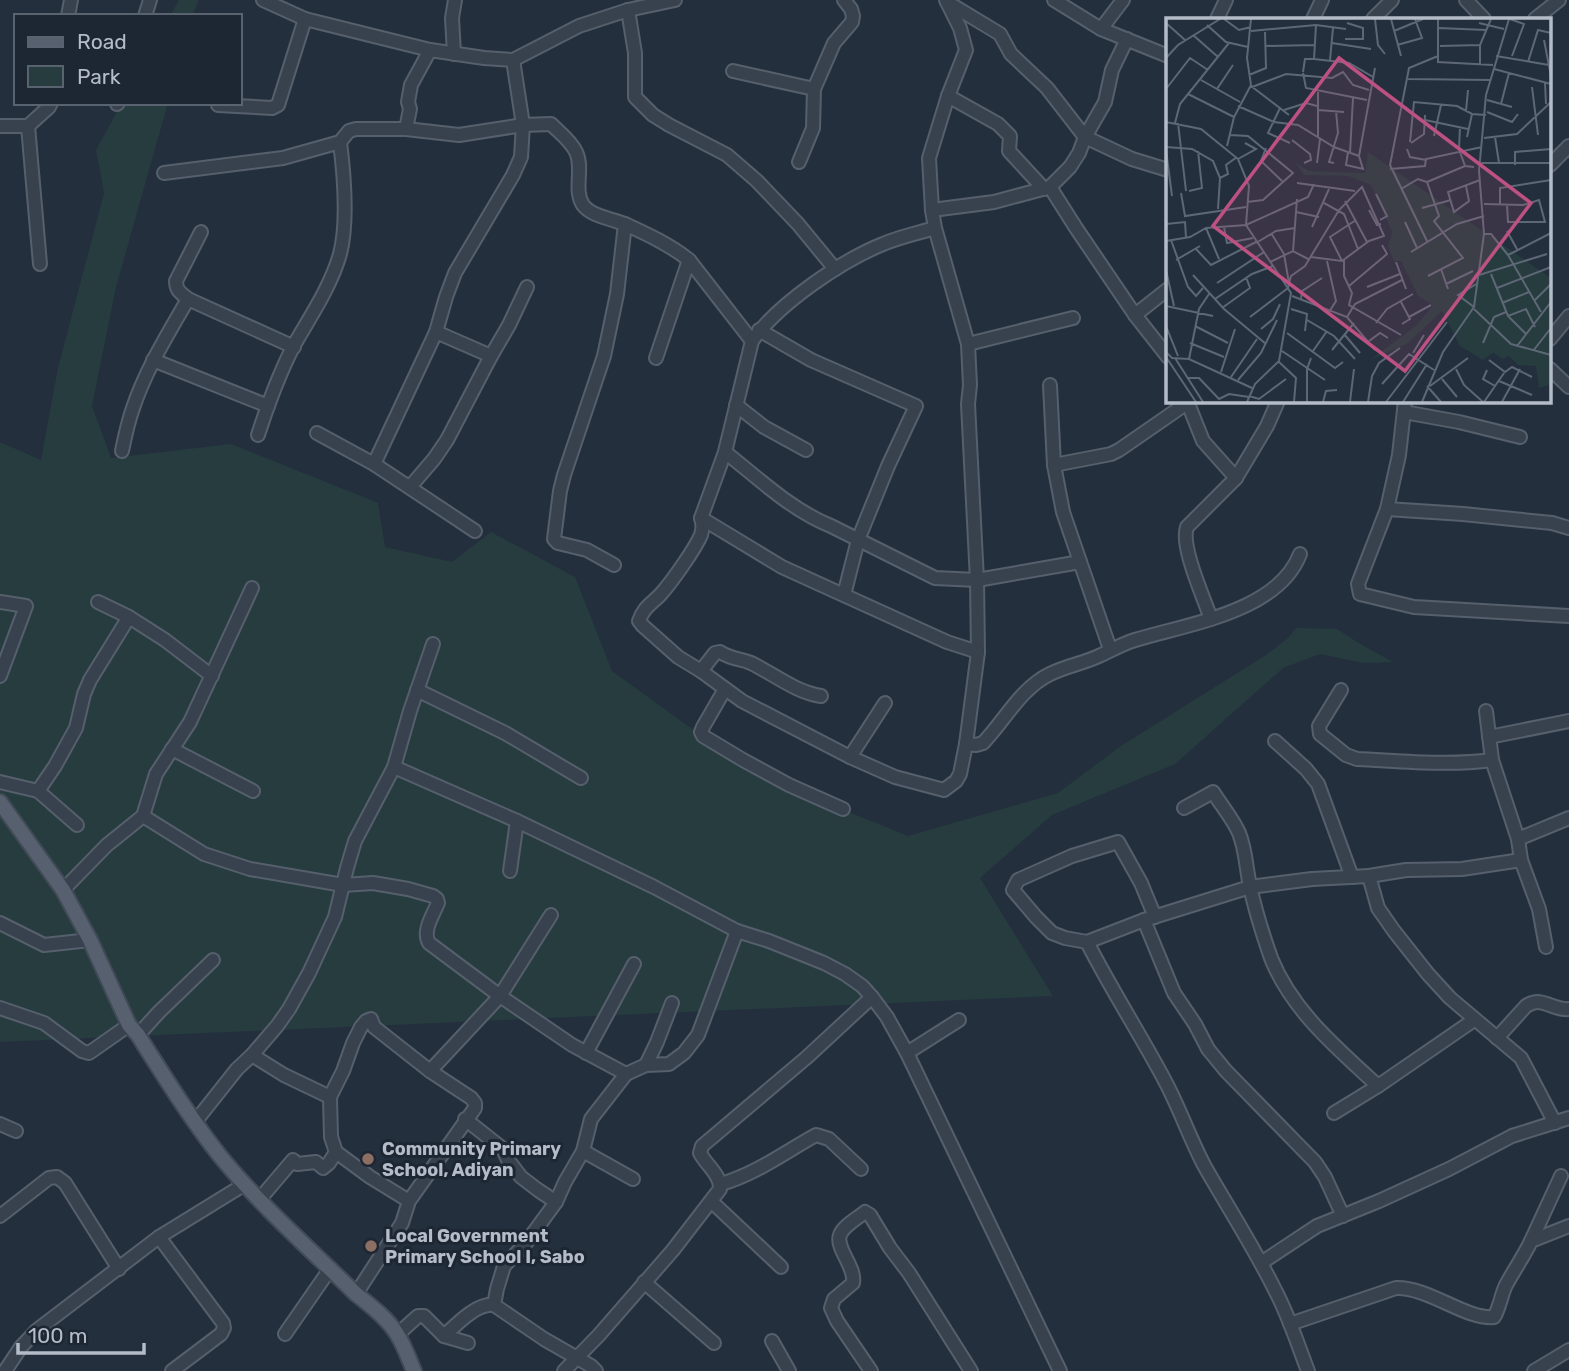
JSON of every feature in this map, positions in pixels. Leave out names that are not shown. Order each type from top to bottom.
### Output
[{"type":"main road","points":[[0,802],[63,890],[134,1030],[195,1122],[259,1200],[372,1307],[397,1335],[414,1371]]},
{"type":"street","points":[[263,0],[305,19],[430,50],[513,60],[579,26],[628,10],[675,0]]},
{"type":"street","points":[[454,54],[452,18],[455,0]]},
{"type":"street","points":[[799,162],[813,128],[814,89],[834,43],[852,22],[851,9],[844,0]]},
{"type":"street","points":[[1054,0],[1101,29],[1166,55]]},
{"type":"street","points":[[1101,29],[1123,0]]},
{"type":"street","points":[[1217,18],[1226,0]]},
{"type":"street","points":[[1313,18],[1322,0]]},
{"type":"street","points":[[1374,18],[1392,0]]},
{"type":"street","points":[[1466,0],[1482,18]]},
{"type":"street","points":[[1536,18],[1559,0]]},
{"type":"street","points":[[935,228],[882,244],[835,269],[797,295],[755,335],[725,452],[701,518],[702,531],[670,582],[643,610],[639,621],[678,657],[742,701],[850,757],[895,777],[944,790],[956,781],[960,774],[978,652],[968,344],[935,228],[929,158],[948,96],[966,50],[960,28],[946,1]]},
{"type":"street","points":[[946,1],[1000,34],[1011,54],[1047,88],[1085,137],[1132,159],[1166,169]]},
{"type":"street","points":[[628,10],[635,53],[635,97],[668,125],[727,155],[757,181],[798,224],[835,269]]},
{"type":"street","points":[[218,106],[272,108],[278,105],[305,19]]},
{"type":"street","points":[[932,210],[994,202],[1047,188],[1070,167],[1104,102],[1112,70],[1127,38]]},
{"type":"street","points":[[406,129],[411,85],[430,50]]},
{"type":"street","points":[[374,464],[436,331],[455,273],[513,176],[521,157],[523,125],[513,60]]},
{"type":"street","points":[[733,71],[814,89]]},
{"type":"street","points":[[948,96],[998,124],[1010,136],[1009,150],[1047,188],[1135,315],[1166,354]]},
{"type":"street","points":[[0,126],[28,126],[49,105]]},
{"type":"street","points":[[164,173],[283,158],[340,142],[349,131],[356,130],[406,129],[459,135],[523,125],[551,124],[578,155],[579,194],[589,211],[625,224],[675,249],[689,260],[755,335],[916,406],[858,540],[844,595]]},
{"type":"street","points":[[28,126],[40,264]]},
{"type":"street","points":[[258,435],[294,347],[318,304],[340,254],[344,187],[340,142]]},
{"type":"street","points":[[1552,163],[1569,146]]},
{"type":"street","points":[[614,565],[587,550],[558,543],[554,539],[564,475],[604,356],[617,294],[625,224]]},
{"type":"street","points":[[201,232],[176,281],[178,291],[188,299],[294,347]]},
{"type":"street","points":[[656,358],[689,260]]},
{"type":"street","points":[[410,487],[447,440],[527,288]]},
{"type":"street","points":[[1135,315],[1166,291]]},
{"type":"street","points":[[122,451],[132,409],[153,360],[188,299]]},
{"type":"street","points":[[1552,337],[1569,316]]},
{"type":"street","points":[[968,344],[1073,318]]},
{"type":"street","points":[[436,331],[491,356]]},
{"type":"street","points":[[153,360],[268,406]]},
{"type":"street","points":[[1552,371],[1569,387]]},
{"type":"street","points":[[1050,386],[1054,465],[1063,512],[1110,649]]},
{"type":"street","points":[[1054,465],[1111,454],[1187,402],[1203,441],[1236,478]]},
{"type":"street","points":[[1211,619],[1184,535],[1187,527],[1236,478],[1267,426],[1278,402]]},
{"type":"street","points":[[736,405],[764,428],[806,450]]},
{"type":"street","points":[[1520,437],[1404,406],[1399,455],[1387,509],[1358,584],[1360,594],[1414,607],[1569,616]]},
{"type":"street","points":[[317,433],[374,464],[475,531]]},
{"type":"street","points":[[725,452],[801,510],[935,578],[977,580],[1080,562]]},
{"type":"street","points":[[1387,509],[1552,523],[1569,528]]},
{"type":"street","points":[[701,518],[774,563],[947,642],[978,652]]},
{"type":"street","points":[[966,744],[983,743],[1024,694],[1051,674],[1131,641],[1211,619],[1254,602],[1283,582],[1291,573],[1300,554]]},
{"type":"street","points":[[63,890],[107,845],[143,817],[156,774],[190,722],[253,588]]},
{"type":"street","points":[[98,601],[165,640],[212,676]]},
{"type":"street","points":[[0,602],[26,606],[0,676]]},
{"type":"street","points":[[38,792],[76,728],[90,680],[129,617]]},
{"type":"street","points":[[195,1122],[237,1069],[277,1026],[309,973],[335,917],[355,841],[394,767],[433,644]]},
{"type":"street","points":[[701,671],[715,653],[720,652],[730,658],[748,662],[807,694],[821,696]]},
{"type":"street","points":[[417,690],[505,733],[581,778]]},
{"type":"street","points":[[725,690],[703,727],[703,736],[789,785],[843,809]]},
{"type":"street","points":[[1341,690],[1318,730],[1346,755],[1357,759],[1444,763],[1492,760]]},
{"type":"street","points":[[850,757],[885,703]]},
{"type":"street","points":[[1486,710],[1492,760],[1518,839],[1521,860],[1539,909],[1546,947]]},
{"type":"street","points":[[1489,737],[1569,721]]},
{"type":"street","points":[[1275,741],[1318,783],[1352,877]]},
{"type":"street","points":[[172,749],[253,791]]},
{"type":"street","points":[[394,767],[517,821],[654,887],[737,931],[824,963],[853,980],[873,997],[907,1053],[1060,1371]]},
{"type":"street","points":[[0,782],[38,792],[77,825]]},
{"type":"street","points":[[1184,808],[1213,792],[1238,830],[1250,887],[1272,960],[1282,980],[1322,1033],[1378,1086]]},
{"type":"street","points":[[143,817],[204,853],[250,869],[343,885],[373,883],[433,896],[438,903],[426,931],[429,943],[572,1045],[626,1074]]},
{"type":"street","points":[[1518,839],[1569,818]]},
{"type":"street","points":[[510,871],[517,821]]},
{"type":"street","points":[[1343,1216],[1315,1162],[1234,1080],[1208,1049],[1174,993],[1149,918],[1141,883],[1118,842],[1072,856],[1018,880],[1013,890],[1052,933],[1087,942],[1149,918],[1250,887],[1406,870],[1462,869],[1521,860]]},
{"type":"street","points":[[1369,876],[1378,908],[1394,931],[1450,998],[1521,1058],[1555,1123]]},
{"type":"street","points":[[430,1070],[500,996],[551,915]]},
{"type":"street","points":[[0,923],[44,945],[90,940]]},
{"type":"street","points":[[494,1305],[504,1266],[526,1243],[556,1202],[583,1151],[591,1119],[626,1074],[646,1065],[669,1064],[684,1053],[698,1035],[737,931]]},
{"type":"street","points":[[1087,942],[1170,1089],[1205,1167],[1261,1263],[1280,1301],[1308,1371]]},
{"type":"street","points":[[0,1008],[44,1024],[82,1051],[89,1053],[134,1030],[159,1012],[214,960]]},
{"type":"street","points":[[586,1053],[634,964]]},
{"type":"street","points":[[564,1371],[673,1250],[720,1189],[718,1177],[700,1153],[702,1146],[814,1052],[873,997]]},
{"type":"street","points":[[1497,1038],[1532,1002],[1539,1001],[1564,1010],[1569,1009]]},
{"type":"street","points":[[646,1065],[672,1003]]},
{"type":"street","points":[[356,1294],[402,1223],[409,1202],[475,1108],[471,1098],[374,1027],[371,1020],[366,1021],[357,1035],[330,1097],[331,1137],[336,1152],[409,1202]]},
{"type":"street","points":[[907,1053],[959,1020]]},
{"type":"street","points":[[1334,1113],[1474,1020]]},
{"type":"street","points":[[252,1055],[330,1097]]},
{"type":"street","points":[[1261,1263],[1317,1226],[1449,1170],[1512,1136],[1569,1118]]},
{"type":"street","points":[[465,1119],[503,1149],[521,1177],[556,1202]]},
{"type":"street","points":[[0,1124],[16,1131]]},
{"type":"street","points":[[721,1184],[759,1169],[816,1135],[829,1139],[861,1169]]},
{"type":"street","points":[[583,1151],[633,1179]]},
{"type":"street","points":[[259,1200],[293,1160],[297,1164],[316,1162],[323,1168],[336,1152]]},
{"type":"street","points":[[1290,1324],[1396,1288],[1414,1290],[1487,1318],[1494,1317],[1499,1309],[1504,1288],[1523,1258],[1561,1176]]},
{"type":"street","points":[[0,1216],[50,1178],[57,1177],[65,1183],[119,1269]]},
{"type":"street","points":[[5,1371],[20,1347],[37,1330],[159,1237],[245,1184]]},
{"type":"street","points":[[711,1201],[781,1267]]},
{"type":"street","points":[[871,1371],[831,1308],[834,1299],[853,1283],[854,1277],[839,1236],[865,1212],[870,1215],[909,1273],[971,1371]]},
{"type":"street","points":[[1531,1241],[1569,1226]]},
{"type":"street","points":[[159,1237],[223,1322],[224,1328],[221,1334],[172,1371]]},
{"type":"street","points":[[285,1334],[330,1269]]},
{"type":"street","points":[[644,1282],[714,1343]]},
{"type":"street","points":[[444,1336],[486,1304],[494,1305],[596,1371]]},
{"type":"street","points":[[397,1335],[418,1316],[424,1316],[444,1336],[468,1343]]},
{"type":"street","points":[[772,1341],[789,1371]]},
{"type":"street","points":[[1534,1371],[1569,1350]]},
{"type":"green space","points":[[179,0],[199,0],[193,14],[171,14]]},
{"type":"green space","points":[[121,105],[167,105],[116,287],[92,406],[111,458],[231,444],[378,503],[385,547],[452,562],[491,532],[575,577],[612,671],[753,773],[908,836],[1058,793],[1121,746],[1266,655],[1296,628],[1337,629],[1393,662],[1363,663],[1320,654],[1283,668],[1175,764],[1052,815],[980,878],[1053,996],[0,1042],[0,442],[41,460],[58,368],[104,193],[96,150]]},
{"type":"place","name":"Community Primary School, Adiyan","points":[[368,1159]]},
{"type":"place","name":"Local Government Primary School I, Sabo","points":[[371,1246]]}]
